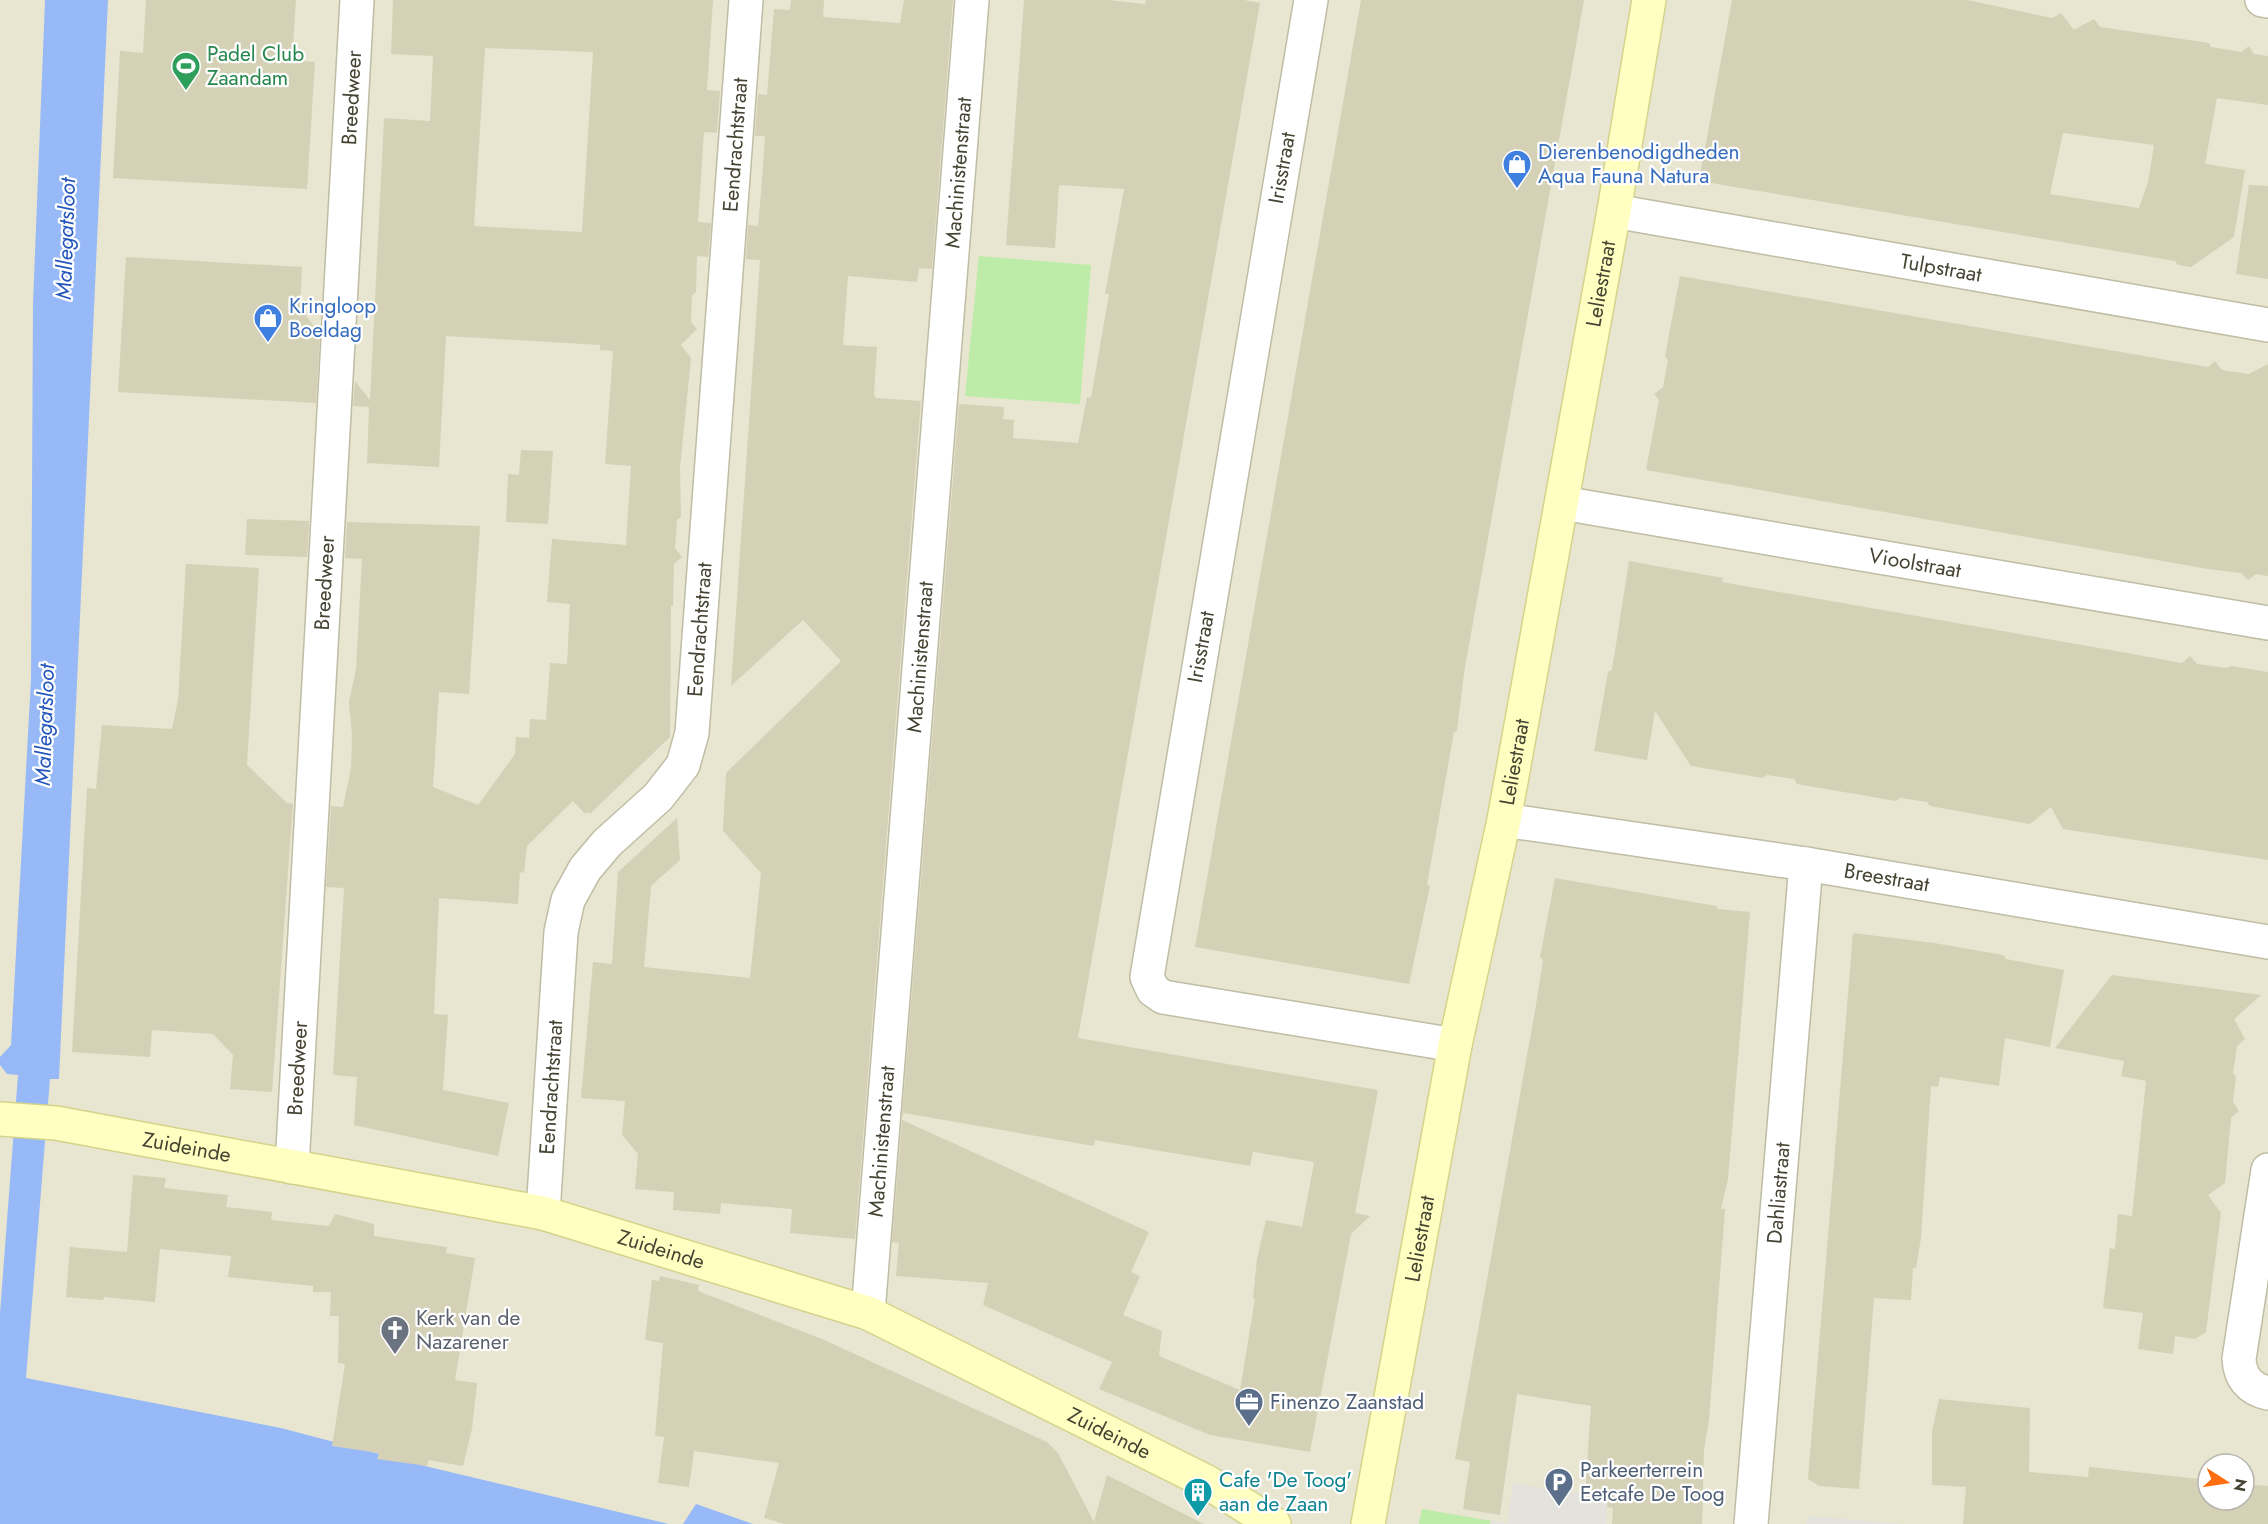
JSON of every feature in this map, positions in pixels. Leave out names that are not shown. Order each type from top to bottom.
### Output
[{"type":"street","name":"Breedweer","points":[[292,1167],[357,0]]},
{"type":"street","name":"Eendrachtstraat","points":[[543,1213],[561,932],[568,900],[585,869],[607,843],[658,797],[683,765],[692,733],[746,0]]},
{"type":"street","name":"Machinistenstraat","points":[[868,1313],[888,1088],[972,0]]},
{"type":"street","name":"Irisstraat","points":[[1311,0],[1147,977],[1153,990],[1163,997],[1455,1045]]},
{"type":"street","name":"Leliestraat","points":[[1368,1524],[1455,1045],[1504,820],[1614,211],[1649,0]]},
{"type":"street","points":[[2262,0],[2268,1]]},
{"type":"street","name":"Tulpstraat","points":[[1614,211],[2268,325]]},
{"type":"street","name":"Vioolstraat","points":[[1562,503],[2268,622]]},
{"type":"street","name":"Breestraat","points":[[1504,820],[1806,864],[2268,942]]},
{"type":"street","name":"Dahliastraat","points":[[1751,1524],[1806,864]]},
{"type":"street","name":"Zuideinde","points":[[0,1119],[56,1123],[543,1213],[868,1313],[1207,1482],[1274,1524]]},
{"type":"street","points":[[2256,1386],[2240,1371],[2239,1359],[2268,1170]]},
{"type":"shaded area","points":[[0,0],[2268,0],[2268,1524],[0,1524]]},
{"type":"shaded area","name":"Parkeerterrein Eetcafe De Toog","points":[[1513,1483],[1567,1492],[1608,1495],[1606,1524],[1490,1524],[1491,1521],[1508,1523]]},
{"type":"shaded area","points":[[1808,1516],[1905,1524],[1807,1524]]},
{"type":"green space","points":[[979,256],[1091,265],[1080,404],[965,396]]},
{"type":"green space","points":[[1422,1509],[1491,1521],[1490,1524],[1419,1524]]},
{"type":"water","name":"Mallegatsloot","points":[[45,0],[108,0],[59,1079],[50,1079],[26,1378],[281,1428],[429,1467],[669,1524],[0,1524],[0,1313],[18,1075],[7,1074],[0,1065],[0,1057],[11,1045],[31,679],[33,303]]},
{"type":"water","points":[[696,1504],[753,1524],[683,1524]]},
{"type":"building","points":[[146,0],[296,0],[292,60],[315,62],[307,189],[113,178],[120,51],[143,53]]},
{"type":"building","points":[[393,0],[713,0],[707,90],[720,91],[717,133],[704,132],[698,222],[711,223],[708,257],[697,256],[696,292],[692,295],[691,322],[697,329],[681,345],[691,358],[680,468],[681,517],[677,520],[675,548],[682,557],[674,564],[673,606],[671,606],[670,737],[590,814],[588,812],[585,814],[573,801],[527,846],[524,873],[520,872],[518,904],[439,898],[434,1014],[448,1015],[443,1090],[509,1103],[498,1156],[354,1125],[357,1077],[333,1075],[344,888],[326,887],[331,806],[343,807],[351,768],[352,735],[349,702],[356,669],[362,559],[345,558],[347,522],[480,526],[469,694],[439,692],[433,787],[478,805],[515,754],[516,737],[529,738],[530,719],[546,720],[550,663],[567,664],[570,604],[547,602],[552,539],[626,545],[631,466],[605,464],[613,351],[600,350],[600,345],[446,336],[439,467],[367,463],[369,407],[353,406],[355,381],[370,400],[384,118],[430,121],[433,56],[391,54]],"holes":[[[485,48],[593,52],[582,232],[474,226]]]},
{"type":"building","points":[[791,0],[824,0],[823,17],[900,23],[904,0],[953,0],[932,269],[919,268],[917,282],[848,276],[843,345],[877,347],[874,394],[876,398],[921,401],[855,1239],[790,1233],[792,1209],[721,1203],[720,1214],[673,1210],[674,1192],[635,1189],[638,1154],[622,1135],[625,1101],[581,1098],[593,962],[612,964],[618,872],[677,818],[680,860],[651,886],[644,967],[750,978],[761,873],[723,831],[726,773],[841,661],[803,620],[731,686],[760,260],[746,259],[748,225],[758,226],[761,193],[765,136],[755,136],[758,94],[767,95],[774,9],[790,10]]},
{"type":"building","points":[[1024,0],[1108,0],[1145,4],[1146,0],[1244,0],[1260,3],[1078,1038],[1378,1090],[1355,1213],[1370,1216],[1351,1234],[1310,1452],[1210,1435],[1099,1389],[1112,1362],[983,1305],[988,1283],[896,1276],[899,1243],[892,1242],[902,1120],[1149,1232],[1131,1272],[1140,1276],[1123,1315],[1162,1331],[1159,1356],[1240,1390],[1255,1299],[1253,1298],[1257,1259],[1266,1220],[1302,1227],[1314,1162],[1253,1152],[1250,1166],[1095,1140],[1094,1146],[904,1113],[902,1117],[959,404],[1004,407],[1003,419],[1014,420],[1013,438],[1078,443],[1087,397],[1091,398],[1109,294],[1105,294],[1124,189],[1059,185],[1055,248],[1006,245]]},
{"type":"building","points":[[1361,0],[1584,0],[1464,673],[1457,731],[1454,732],[1427,885],[1430,886],[1409,984],[1195,947]]},
{"type":"building","points":[[1732,0],[1967,0],[2052,18],[2061,13],[2074,30],[2094,19],[2100,27],[2209,43],[2211,47],[2241,52],[2249,46],[2254,54],[2268,56],[2268,105],[2217,98],[2205,164],[2245,170],[2234,237],[2191,267],[2178,265],[2175,261],[1699,181]],"holes":[[[2063,133],[2154,145],[2148,182],[2139,208],[2050,194]]]},
{"type":"building","points":[[2249,185],[2268,186],[2268,279],[2236,274]]},
{"type":"building","points":[[126,257],[302,267],[300,308],[320,334],[316,403],[118,392]]},
{"type":"building","points":[[1680,276],[2208,367],[2215,361],[2222,370],[2249,374],[2268,364],[2268,576],[2256,574],[2248,580],[2241,573],[1646,470],[1659,400],[1654,394],[1663,387],[1668,360],[1665,356]]},
{"type":"building","points":[[521,450],[553,451],[548,524],[506,522],[508,474],[519,475]]},
{"type":"building","points":[[247,519],[309,521],[307,557],[245,555]]},
{"type":"building","points":[[1629,561],[1723,578],[1722,582],[2182,663],[2190,656],[2197,664],[2227,668],[2231,666],[2268,672],[2268,860],[2063,829],[2051,807],[2030,824],[1930,806],[1927,802],[1900,798],[1896,801],[1797,784],[1794,779],[1767,775],[1763,778],[1691,766],[1655,711],[1647,760],[1594,751],[1608,672],[1612,670]]},
{"type":"building","points":[[186,564],[259,568],[247,765],[287,803],[293,804],[272,1092],[230,1089],[233,1055],[213,1034],[152,1030],[150,1057],[72,1052],[87,788],[96,789],[102,725],[172,729],[178,700]]},
{"type":"building","points":[[1555,878],[1716,906],[1718,909],[1750,912],[1728,1179],[1721,1209],[1725,1209],[1709,1420],[1704,1450],[1702,1524],[1612,1524],[1613,1508],[1607,1507],[1608,1499],[1585,1495],[1591,1406],[1517,1394],[1500,1515],[1463,1509],[1470,1462],[1455,1459],[1536,1005],[1543,960],[1540,957]]},
{"type":"building","points":[[1853,933],[1934,943],[2003,955],[2006,959],[2064,970],[2050,1047],[2005,1038],[1999,1086],[1940,1077],[1938,1087],[1931,1086],[1921,1238],[1916,1268],[1913,1268],[1911,1300],[1874,1298],[1859,1489],[1819,1486],[1808,1479]]},
{"type":"building","points":[[2112,975],[2261,995],[2234,1019],[2245,1039],[2237,1046],[2233,1073],[2236,1077],[2233,1102],[2239,1111],[2231,1118],[2225,1183],[2208,1195],[2221,1213],[2206,1332],[2195,1339],[2175,1336],[2173,1354],[2138,1349],[2143,1313],[2103,1308],[2110,1248],[2115,1249],[2118,1214],[2132,1216],[2146,1081],[2121,1076],[2124,1061],[2055,1048]]},
{"type":"building","points":[[133,1175],[166,1178],[164,1188],[228,1195],[226,1207],[272,1212],[271,1220],[329,1226],[335,1214],[374,1224],[374,1236],[447,1247],[446,1253],[475,1258],[455,1380],[477,1383],[472,1429],[463,1466],[429,1460],[427,1466],[377,1459],[379,1453],[332,1446],[345,1364],[338,1363],[339,1316],[330,1316],[331,1292],[313,1292],[313,1286],[228,1277],[231,1256],[160,1249],[155,1302],[104,1297],[103,1300],[66,1297],[70,1247],[127,1252]]},
{"type":"building","points":[[660,1276],[699,1285],[698,1291],[822,1339],[1047,1442],[1058,1453],[1094,1522],[1107,1475],[1204,1524],[785,1524],[764,1518],[779,1463],[694,1451],[689,1487],[658,1483],[664,1437],[655,1436],[663,1343],[645,1340],[652,1280],[659,1281]]},
{"type":"building","points":[[1939,1399],[2030,1408],[2029,1472],[2088,1477],[2089,1467],[2196,1479],[2196,1512],[2256,1512],[2256,1485],[2268,1486],[2268,1524],[1963,1524],[1966,1487],[1932,1485],[1932,1431]]},
{"type":"place","name":"Padel Club Zaandam","points":[[186,92]]},
{"type":"place","name":"Dierenbenodigdheden Aqua Fauna Natura","points":[[1517,190]]},
{"type":"place","name":"Kringloop Boeldag","points":[[268,344]]},
{"type":"place","name":"Kerk van de Nazarener","points":[[395,1356]]},
{"type":"place","name":"Finenzo Zaanstad","points":[[1249,1428]]},
{"type":"place","name":"Parkeerterrein Eetcafe De Toog","points":[[1559,1508]]},
{"type":"place","name":"Cafe 'De Toog' aan de Zaan","points":[[1198,1518]]}]
